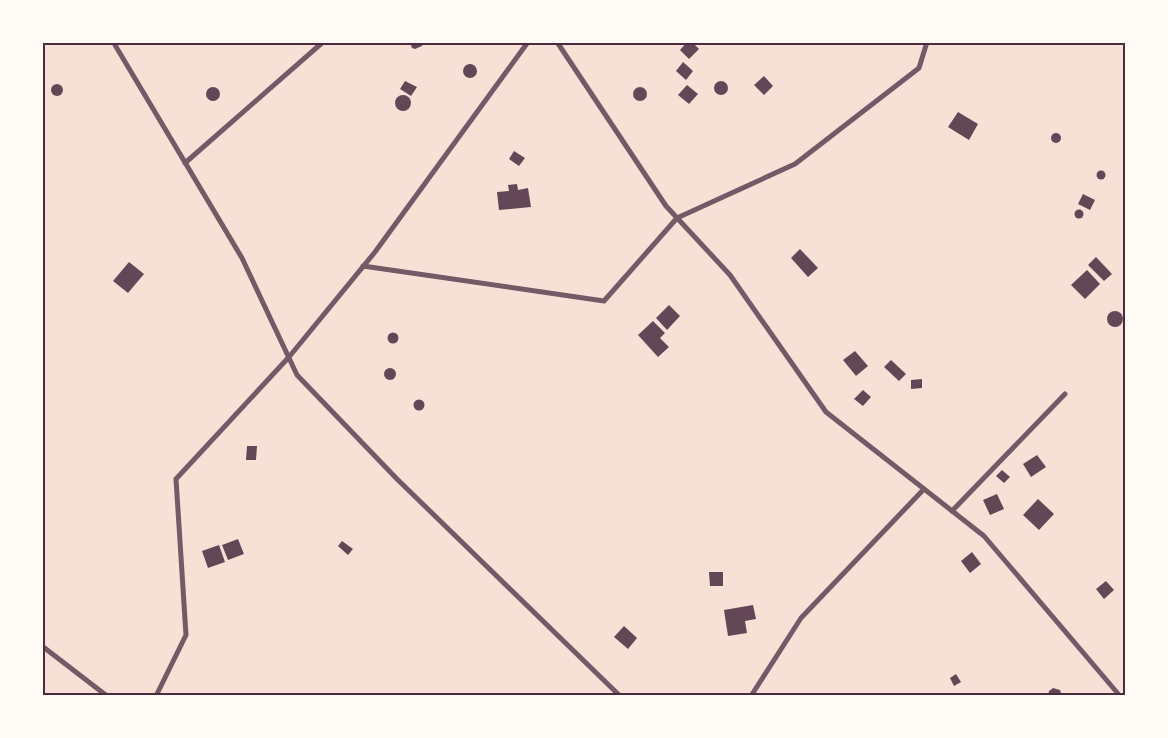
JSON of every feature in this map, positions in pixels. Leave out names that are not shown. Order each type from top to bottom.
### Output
[{"type":"street","points":[[115,42],[115,45],[242,258],[297,374],[397,479],[620,696]]},
{"type":"street","points":[[185,163],[323,42]]},
{"type":"street","points":[[156,696],[186,635],[176,480],[288,357],[363,266],[528,42]]},
{"type":"street","points":[[557,42],[666,206],[730,275],[826,412],[984,536],[1120,696]]},
{"type":"street","points":[[363,266],[604,301],[677,218],[795,164],[919,68],[927,42]]},
{"type":"street","points":[[952,511],[1065,394]]},
{"type":"street","points":[[751,696],[801,618],[924,489]]},
{"type":"street","points":[[42,646],[107,696]]},
{"type":"building","points":[[410,42],[423,42],[422,46],[415,49],[412,48]]},
{"type":"building","points":[[687,42],[692,42],[699,49],[689,59],[680,50]]},
{"type":"building","points":[[683,62],[693,71],[686,80],[676,71]]},
{"type":"building","points":[[470,64],[475,66],[477,71],[475,76],[470,78],[465,76],[463,71],[465,66]]},
{"type":"building","points":[[764,76],[773,86],[764,95],[754,85]]},
{"type":"building","points":[[405,81],[417,87],[411,96],[400,89]]},
{"type":"building","points":[[721,81],[726,83],[728,88],[726,93],[721,95],[716,93],[714,88],[716,83]]},
{"type":"building","points":[[55,84],[59,84],[63,90],[59,96],[55,96],[51,92],[51,88]]},
{"type":"building","points":[[687,85],[698,94],[689,104],[678,95]]},
{"type":"building","points":[[210,87],[216,87],[220,94],[216,101],[210,101],[206,97],[206,91]]},
{"type":"building","points":[[640,87],[645,89],[647,94],[645,99],[640,101],[635,99],[633,94],[635,89]]},
{"type":"building","points":[[403,95],[409,97],[411,103],[409,109],[403,111],[397,109],[395,103],[397,97]]},
{"type":"building","points":[[958,112],[978,124],[969,140],[948,127]]},
{"type":"building","points":[[1054,133],[1058,133],[1061,138],[1060,142],[1054,143],[1051,140],[1051,136]]},
{"type":"building","points":[[514,151],[525,158],[519,166],[509,159]]},
{"type":"building","points":[[1101,170],[1106,175],[1101,180],[1096,175]]},
{"type":"building","points":[[517,184],[518,190],[528,188],[531,207],[499,210],[497,192],[509,191],[508,185]]},
{"type":"building","points":[[1083,194],[1095,200],[1090,210],[1078,204]]},
{"type":"building","points":[[1079,209],[1084,214],[1079,219],[1074,214]]},
{"type":"building","points":[[800,249],[818,268],[808,277],[791,258]]},
{"type":"building","points":[[1096,257],[1112,274],[1104,281],[1088,265]]},
{"type":"building","points":[[129,262],[144,274],[128,293],[113,281]]},
{"type":"building","points":[[1087,270],[1100,284],[1085,299],[1071,285]]},
{"type":"building","points":[[669,305],[680,316],[667,330],[656,318]]},
{"type":"building","points":[[1115,311],[1123,319],[1115,327],[1107,319]]},
{"type":"building","points":[[653,321],[665,333],[660,338],[669,347],[658,357],[638,335]]},
{"type":"building","points":[[391,333],[395,333],[398,338],[397,342],[391,343],[388,340],[388,336]]},
{"type":"building","points":[[855,351],[868,366],[856,376],[843,360]]},
{"type":"building","points":[[891,360],[906,374],[899,381],[884,367]]},
{"type":"building","points":[[388,368],[392,368],[396,374],[392,380],[388,380],[384,376],[384,372]]},
{"type":"building","points":[[922,379],[922,388],[911,389],[911,380]]},
{"type":"building","points":[[863,390],[871,397],[863,406],[854,399]]},
{"type":"building","points":[[419,399],[425,405],[419,411],[413,405]]},
{"type":"building","points":[[247,446],[257,446],[256,460],[246,460]]},
{"type":"building","points":[[1037,455],[1046,467],[1031,477],[1023,464]]},
{"type":"building","points":[[1002,470],[1010,477],[1004,483],[996,476]]},
{"type":"building","points":[[997,494],[1004,509],[990,515],[983,500]]},
{"type":"building","points":[[1038,499],[1054,514],[1039,530],[1023,515]]},
{"type":"building","points":[[238,539],[244,554],[228,560],[222,545]]},
{"type":"building","points":[[342,541],[353,549],[348,555],[338,546]]},
{"type":"building","points":[[219,545],[225,562],[208,568],[202,551]]},
{"type":"building","points":[[972,552],[981,564],[970,573],[961,561]]},
{"type":"building","points":[[709,572],[723,572],[723,586],[710,586]]},
{"type":"building","points":[[1106,581],[1114,590],[1104,599],[1096,589]]},
{"type":"building","points":[[753,605],[756,619],[745,621],[747,633],[728,636],[724,610]]},
{"type":"building","points":[[624,626],[637,638],[628,649],[614,637]]},
{"type":"building","points":[[956,674],[961,682],[954,686],[950,678]]},
{"type":"building","points":[[1053,688],[1060,690],[1062,696],[1048,696],[1049,691]]}]
